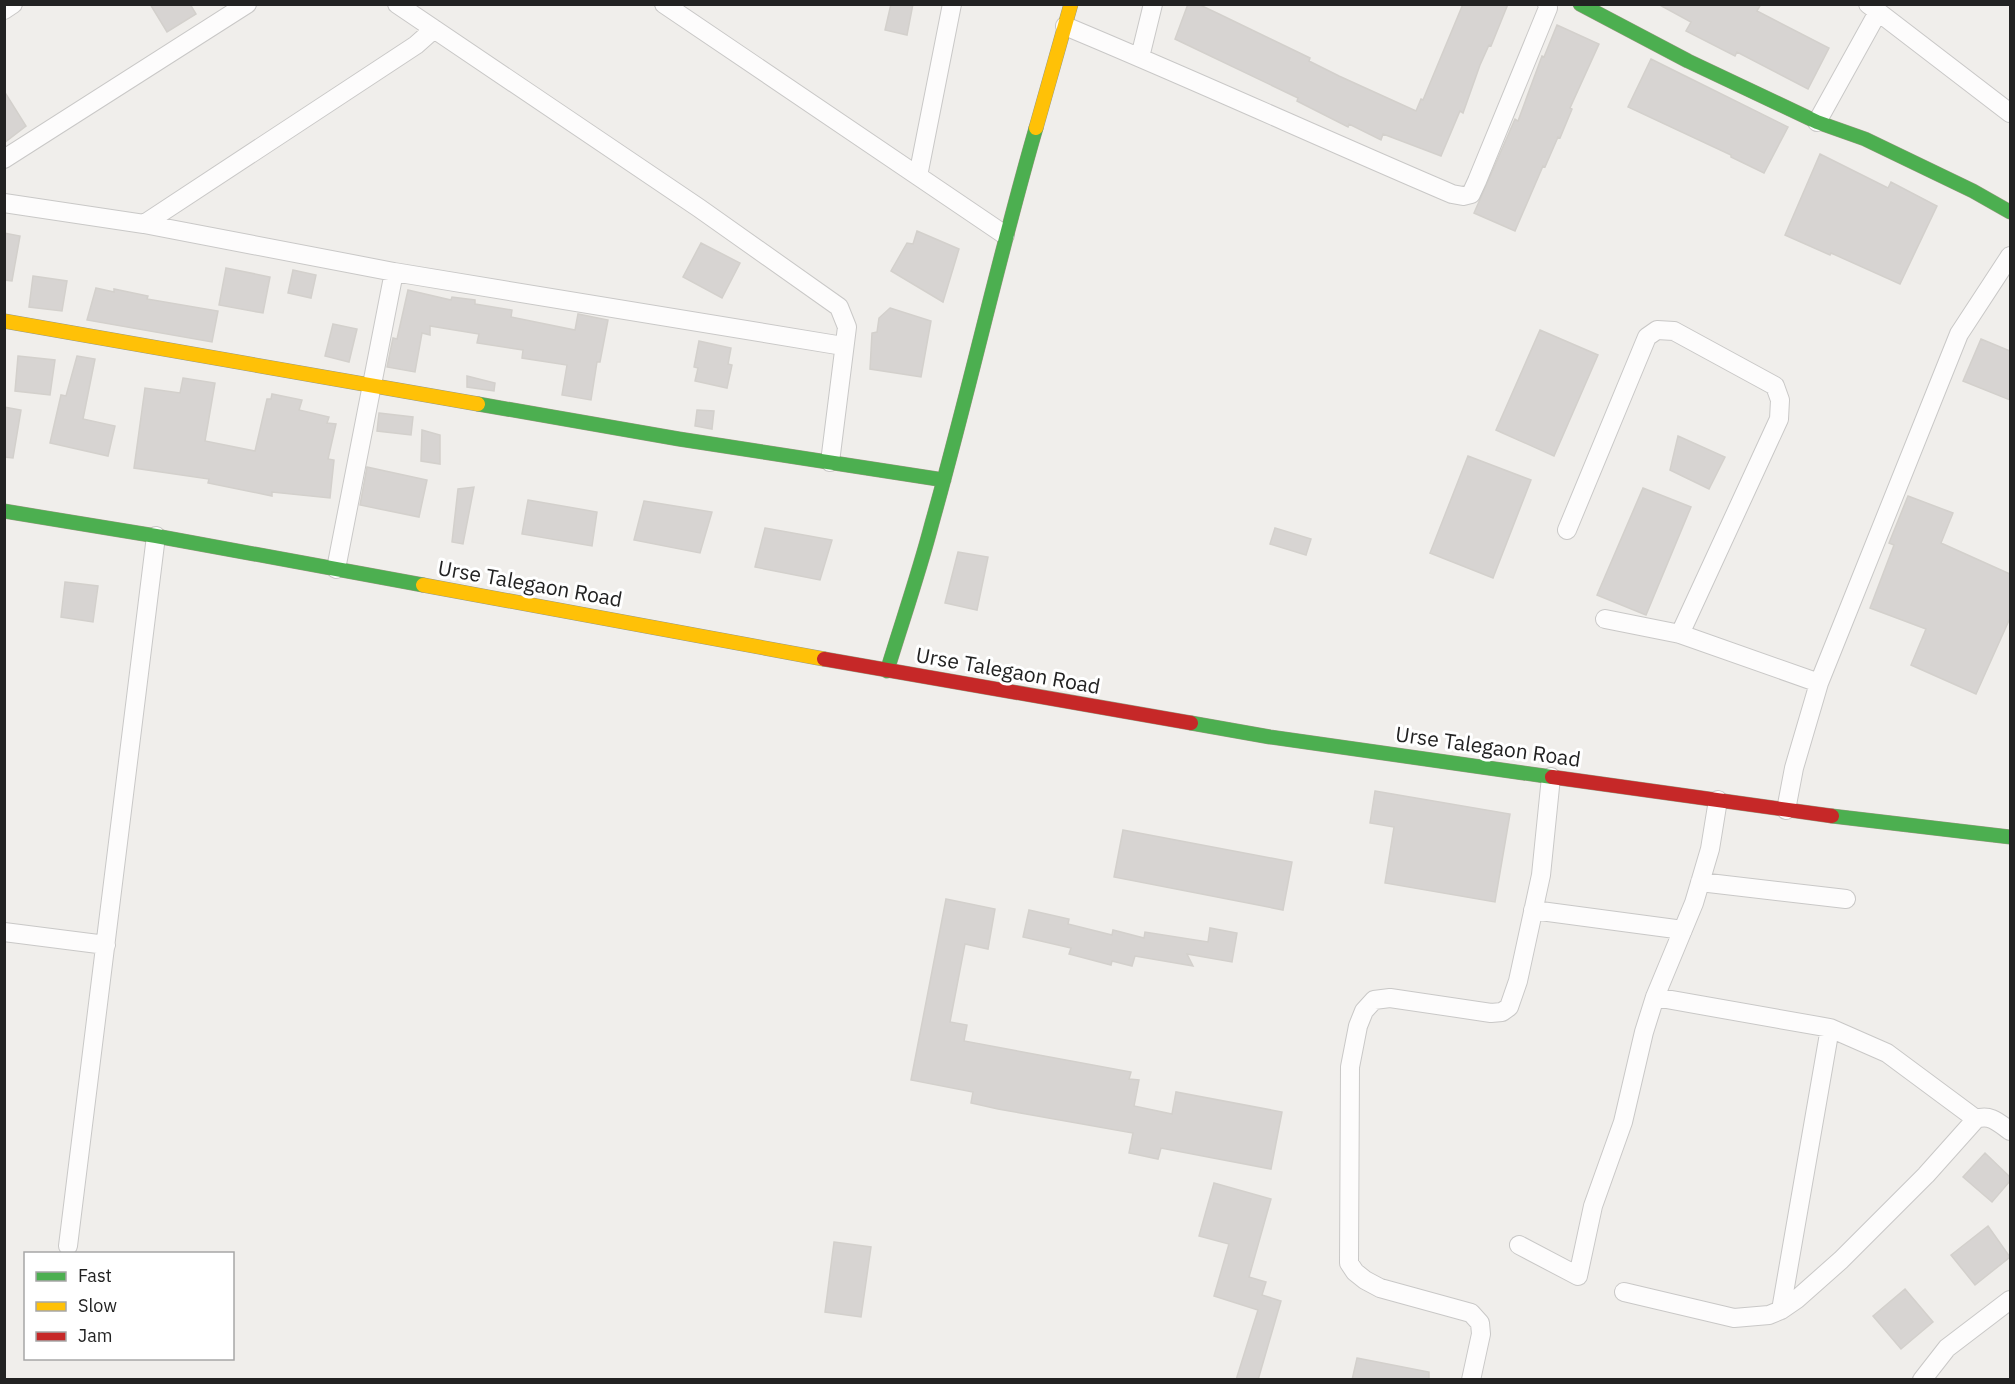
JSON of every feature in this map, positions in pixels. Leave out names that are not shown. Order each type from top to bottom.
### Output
[{"type":"main road","points":[[887,671],[944,480],[1005,235],[1071,4]]},
{"type":"main road","points":[[1587,6],[1688,61],[1817,122],[1865,139],[1973,191],[2010,212]]},
{"type":"main road","points":[[4,321],[679,439],[944,480]]},
{"type":"main road","name":"Urse Talegaon Road","points":[[4,511],[156,536],[887,671],[1270,737],[1786,810],[2010,837]]},
{"type":"street","points":[[4,10],[13,4]]},
{"type":"street","points":[[4,159],[247,4]]},
{"type":"street","points":[[397,4],[699,208],[839,307],[847,327],[830,462]]},
{"type":"street","points":[[663,4],[1005,235]]},
{"type":"street","points":[[918,176],[952,4]]},
{"type":"street","points":[[1140,57],[1153,4]]},
{"type":"street","points":[[1065,26],[1384,165],[1452,194],[1463,196],[1471,194],[1477,181],[1548,8],[1547,4]]},
{"type":"street","points":[[1817,122],[1873,8],[2010,113]]},
{"type":"street","points":[[144,224],[416,45],[434,29]]},
{"type":"street","points":[[4,202],[144,224],[394,272],[843,346]]},
{"type":"street","points":[[1786,810],[1794,768],[1819,683],[1959,334],[2010,256]]},
{"type":"street","points":[[336,569],[394,272]]},
{"type":"street","points":[[1567,530],[1647,337],[1657,330],[1674,331],[1774,386],[1780,400],[1779,418],[1680,634]]},
{"type":"street","points":[[68,1246],[156,536]]},
{"type":"street","points":[[1605,618],[1680,634],[1819,683]]},
{"type":"street","points":[[1471,1380],[1481,1334],[1480,1323],[1471,1313],[1380,1288],[1355,1272],[1349,1263],[1347,1244],[1350,1067],[1358,1026],[1364,1011],[1374,1000],[1390,998],[1491,1013],[1502,1012],[1509,1007],[1518,981],[1541,875],[1551,777]]},
{"type":"street","points":[[1519,1245],[1578,1276],[1593,1206],[1623,1122],[1644,1032],[1655,998],[1683,930],[1710,849],[1718,800]]},
{"type":"street","points":[[1700,882],[1846,899]]},
{"type":"street","points":[[1533,910],[1683,930]]},
{"type":"street","points":[[4,932],[106,945]]},
{"type":"street","points":[[1655,998],[1830,1028],[1887,1053],[1976,1119]]},
{"type":"street","points":[[1781,1310],[1830,1028]]},
{"type":"street","points":[[1624,1292],[1734,1318],[1769,1315],[1781,1310],[1841,1260],[1926,1175],[1976,1119],[1985,1116],[1994,1119],[2010,1131]]},
{"type":"street","points":[[1922,1380],[1947,1348],[2010,1300]]},
{"type":"building","points":[[150,4],[190,4],[196,14],[167,32]]},
{"type":"building","points":[[891,4],[913,4],[907,35],[885,30]]},
{"type":"building","points":[[1188,4],[1198,4],[1310,58],[1309,61],[1339,76],[1416,111],[1421,99],[1423,100],[1463,4],[1508,4],[1491,46],[1489,45],[1480,65],[1463,113],[1460,111],[1441,156],[1383,134],[1381,140],[1349,124],[1348,127],[1297,101],[1298,98],[1175,39]]},
{"type":"building","points":[[1658,4],[1761,4],[1757,11],[1829,48],[1808,89],[1737,52],[1735,56],[1686,31],[1691,22]]},
{"type":"building","points":[[1557,25],[1599,44],[1570,108],[1572,109],[1560,138],[1558,137],[1545,167],[1543,166],[1515,231],[1474,213],[1515,119],[1518,121],[1542,56],[1544,57]]},
{"type":"building","points":[[1651,59],[1788,127],[1764,173],[1628,107]]},
{"type":"building","points":[[4,91],[26,126],[4,143]]},
{"type":"building","points":[[1820,154],[1888,188],[1891,182],[1937,206],[1900,284],[1785,235]]},
{"type":"building","points":[[917,231],[959,249],[943,302],[891,271],[907,243],[913,244]]},
{"type":"building","points":[[4,233],[20,236],[12,281],[4,280]]},
{"type":"building","points":[[701,243],[740,263],[722,298],[683,277]]},
{"type":"building","points":[[226,268],[270,277],[263,313],[219,305]]},
{"type":"building","points":[[293,270],[316,275],[311,298],[288,293]]},
{"type":"building","points":[[33,276],[67,281],[62,311],[29,307]]},
{"type":"building","points":[[96,288],[114,292],[114,289],[148,296],[147,299],[218,311],[212,342],[87,320]]},
{"type":"building","points":[[408,290],[451,300],[452,297],[475,300],[475,304],[512,310],[511,317],[575,330],[578,314],[608,320],[600,362],[597,362],[591,400],[562,395],[567,365],[522,358],[523,350],[477,343],[479,334],[430,326],[430,335],[422,333],[415,372],[387,367],[393,338],[397,339]]},
{"type":"building","points":[[890,308],[931,321],[921,377],[870,369],[872,333],[877,332],[879,318]]},
{"type":"building","points":[[333,324],[357,329],[349,362],[325,356]]},
{"type":"building","points":[[1540,330],[1598,355],[1554,456],[1496,430]]},
{"type":"building","points":[[1981,339],[2010,351],[2010,400],[1963,381]]},
{"type":"building","points":[[699,341],[731,348],[728,364],[732,365],[727,388],[695,381],[698,368],[694,367]]},
{"type":"building","points":[[18,356],[55,360],[50,395],[15,391]]},
{"type":"building","points":[[77,356],[95,359],[83,419],[115,426],[108,456],[50,443],[61,395],[66,396]]},
{"type":"building","points":[[467,376],[495,383],[494,391],[467,387]]},
{"type":"building","points":[[183,378],[215,383],[205,441],[255,451],[267,399],[271,399],[272,394],[302,400],[299,410],[329,417],[327,423],[336,424],[328,459],[334,460],[330,498],[272,492],[272,496],[208,483],[209,479],[134,468],[145,388],[180,393]]},
{"type":"building","points":[[4,407],[21,410],[13,458],[4,457]]},
{"type":"building","points":[[697,410],[714,411],[712,429],[695,426]]},
{"type":"building","points":[[379,413],[413,417],[411,435],[377,431]]},
{"type":"building","points":[[422,430],[440,435],[440,464],[421,461]]},
{"type":"building","points":[[1678,436],[1725,457],[1709,489],[1670,470]]},
{"type":"building","points":[[1468,456],[1531,480],[1493,578],[1430,553]]},
{"type":"building","points":[[367,467],[427,480],[419,517],[360,505]]},
{"type":"building","points":[[474,487],[463,544],[452,542],[458,489]]},
{"type":"building","points":[[1643,488],[1691,507],[1646,615],[1597,595]]},
{"type":"building","points":[[1908,496],[1953,513],[1941,543],[2010,574],[2010,618],[1976,694],[1911,665],[1926,629],[1870,608],[1894,545],[1889,543]]},
{"type":"building","points":[[528,500],[597,512],[592,546],[522,534]]},
{"type":"building","points":[[644,501],[712,512],[700,553],[634,540]]},
{"type":"building","points":[[765,528],[832,540],[820,580],[755,567]]},
{"type":"building","points":[[1275,528],[1311,539],[1306,555],[1270,544]]},
{"type":"building","points":[[958,552],[988,557],[977,610],[945,603]]},
{"type":"building","points":[[65,582],[98,586],[93,622],[61,617]]},
{"type":"building","points":[[1375,791],[1510,814],[1495,902],[1385,883],[1394,827],[1370,823]]},
{"type":"building","points":[[1123,830],[1292,862],[1283,910],[1114,877]]},
{"type":"building","points":[[946,899],[995,909],[988,949],[965,944],[950,1022],[967,1025],[964,1041],[1131,1072],[1129,1079],[1139,1080],[1134,1106],[1172,1114],[1176,1092],[1282,1112],[1271,1169],[1161,1148],[1158,1159],[1129,1153],[1133,1133],[971,1103],[973,1092],[911,1080]]},
{"type":"building","points":[[1029,910],[1069,919],[1068,924],[1112,935],[1113,930],[1144,938],[1145,932],[1208,942],[1210,928],[1237,933],[1232,962],[1187,954],[1193,966],[1135,956],[1132,966],[1112,961],[1111,965],[1069,954],[1071,948],[1023,937]]},
{"type":"building","points":[[1985,1153],[2010,1177],[2010,1181],[1992,1202],[1963,1177]]},
{"type":"building","points":[[1214,1183],[1271,1199],[1249,1277],[1266,1282],[1262,1295],[1281,1301],[1258,1380],[1236,1380],[1258,1310],[1214,1296],[1229,1244],[1199,1236]]},
{"type":"building","points":[[1988,1226],[2010,1257],[1975,1285],[1951,1255]]},
{"type":"building","points":[[834,1242],[871,1247],[861,1317],[825,1312]]},
{"type":"building","points":[[1905,1289],[1933,1322],[1901,1349],[1873,1316]]},
{"type":"building","points":[[1357,1358],[1429,1372],[1429,1380],[1352,1380]]},
{"type":"traffic: fast","points":[[1580,4],[1688,61],[1817,122],[1865,139],[1973,191],[2010,212]]},
{"type":"traffic: fast","points":[[887,671],[927,542],[1036,128]]},
{"type":"traffic: fast","points":[[478,404],[679,439],[944,480]]},
{"type":"traffic: fast","points":[[4,511],[156,536],[423,585]]},
{"type":"traffic: fast","points":[[1191,723],[1270,737],[1552,777]]},
{"type":"traffic: fast","points":[[1832,816],[2010,837]]},
{"type":"traffic: slow","points":[[1036,128],[1071,4]]},
{"type":"traffic: slow","points":[[4,321],[478,404]]},
{"type":"traffic: slow","points":[[423,585],[824,659]]},
{"type":"traffic: jam","points":[[824,659],[1191,723]]},
{"type":"traffic: jam","points":[[1552,777],[1832,816]]}]
